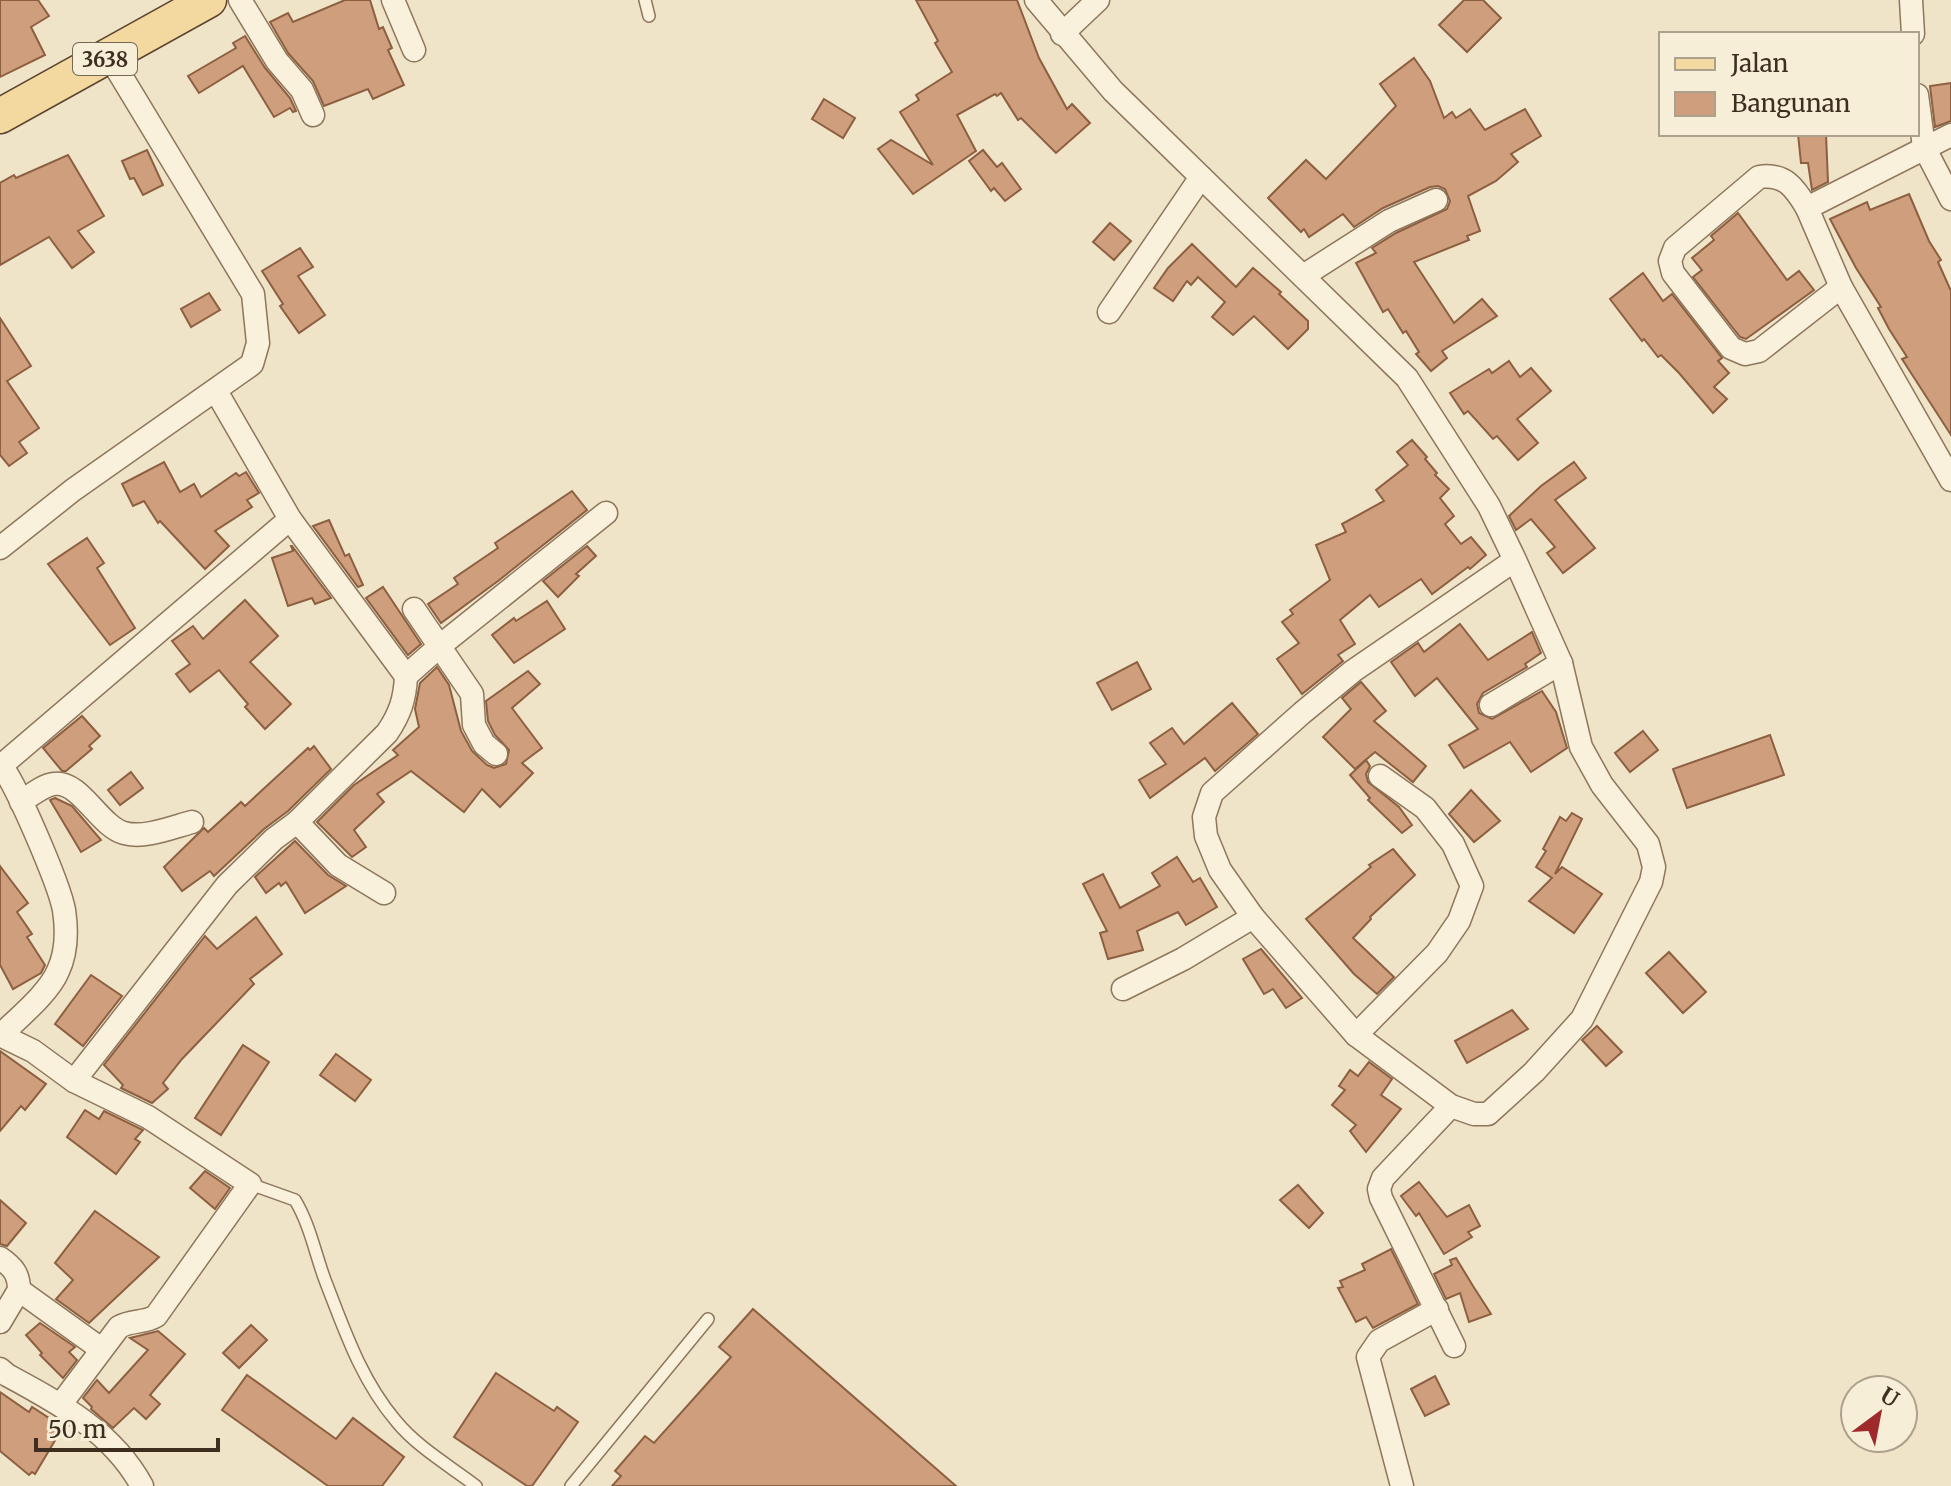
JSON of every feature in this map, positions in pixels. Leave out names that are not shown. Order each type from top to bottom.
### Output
[{"type":"main road","name":"3638","points":[[0,116],[209,0]]},
{"type":"street","points":[[240,0],[277,61],[302,90],[313,115]]},
{"type":"street","points":[[393,0],[414,50]]},
{"type":"street","points":[[1036,0],[1113,91],[1407,378],[1489,506],[1515,560],[1561,663],[1581,747],[1602,785],[1648,844],[1653,856],[1651,882],[1582,1019],[1534,1072],[1488,1114],[1474,1114],[1451,1106],[1356,1035],[1253,917],[1220,870],[1206,836],[1204,817],[1212,793],[1302,713],[1353,671],[1515,560]]},
{"type":"street","points":[[1062,34],[1098,0]]},
{"type":"street","points":[[1911,0],[1913,32]]},
{"type":"street","points":[[0,548],[73,490],[252,364],[258,343],[253,294],[109,56]]},
{"type":"street","points":[[1919,110],[1924,147],[1951,199]]},
{"type":"street","points":[[1807,208],[1951,135]]},
{"type":"street","points":[[1841,287],[1759,351],[1745,354],[1731,348],[1673,273],[1670,261],[1675,248],[1759,177],[1769,175],[1794,186],[1807,208],[1841,287],[1951,480]]},
{"type":"street","points":[[1109,312],[1201,177]]},
{"type":"street","points":[[1303,276],[1389,221],[1436,200]]},
{"type":"street","points":[[74,1081],[227,885],[274,839],[297,822],[387,733],[398,716],[406,694],[406,676],[290,519],[216,391]]},
{"type":"street","points":[[406,676],[606,513]]},
{"type":"street","points":[[61,1404],[119,1327],[131,1321],[151,1320],[156,1316],[250,1184],[148,1117],[74,1081],[33,1051],[1,1035],[30,1007],[58,972],[66,932],[56,885],[21,802],[1,764],[290,519]]},
{"type":"street","points":[[414,609],[472,694],[474,725],[496,754]]},
{"type":"street","points":[[1491,705],[1561,663]]},
{"type":"street","points":[[1356,1035],[1437,953],[1459,921],[1472,886],[1453,844],[1425,808],[1380,776]]},
{"type":"street","points":[[21,802],[52,784],[60,784],[78,793],[104,820],[127,834],[142,834],[192,822]]},
{"type":"street","points":[[297,822],[338,865],[384,893]]},
{"type":"street","points":[[1123,989],[1183,959],[1253,917]]},
{"type":"street","points":[[1451,1106],[1383,1178],[1379,1189],[1454,1346]]},
{"type":"street","points":[[0,1258],[18,1276],[19,1290],[0,1321]]},
{"type":"street","points":[[19,1290],[101,1349]]},
{"type":"street","points":[[1402,1486],[1368,1357],[1379,1341],[1437,1309]]},
{"type":"street","points":[[0,1369],[90,1424],[105,1438],[142,1486]]},
{"type":"lane","points":[[645,0],[649,16]]},
{"type":"lane","points":[[250,1184],[295,1200],[310,1231],[321,1271],[355,1357],[376,1394],[397,1424],[476,1486]]},
{"type":"lane","points":[[571,1486],[708,1319]]},
{"type":"building","points":[[0,0],[38,0],[49,16],[31,27],[45,55],[0,77]]},
{"type":"building","points":[[345,0],[370,0],[379,29],[383,27],[392,48],[388,50],[404,85],[373,99],[368,89],[324,106],[313,81],[288,53],[270,22],[288,13],[293,22]]},
{"type":"building","points":[[916,0],[1017,0],[1039,58],[1067,109],[1072,104],[1090,123],[1056,153],[1021,118],[1018,120],[1001,93],[995,94],[957,115],[976,151],[913,194],[878,149],[891,140],[933,165],[900,112],[919,100],[916,95],[952,72]]},
{"type":"building","points":[[1464,0],[1483,0],[1501,18],[1467,52],[1439,25]]},
{"type":"building","points":[[245,36],[296,111],[290,108],[274,117],[243,66],[199,93],[188,76],[236,48],[233,43]]},
{"type":"building","points":[[1414,58],[1430,81],[1444,118],[1452,112],[1456,118],[1470,109],[1485,130],[1525,109],[1541,136],[1511,154],[1518,162],[1496,181],[1468,196],[1480,231],[1467,236],[1469,240],[1414,262],[1454,323],[1482,299],[1497,316],[1442,351],[1447,358],[1431,371],[1416,354],[1419,352],[1406,331],[1403,333],[1388,309],[1383,312],[1356,263],[1376,253],[1372,248],[1396,233],[1447,209],[1450,201],[1445,189],[1430,187],[1383,208],[1354,227],[1343,214],[1309,237],[1268,198],[1306,160],[1326,179],[1396,106],[1380,84]]},
{"type":"building","points":[[1951,83],[1951,121],[1935,127],[1930,86]]},
{"type":"building","points":[[824,99],[855,118],[843,138],[812,119]]},
{"type":"building","points":[[1798,136],[1826,136],[1828,182],[1812,190],[1808,163],[1801,163]]},
{"type":"building","points":[[147,150],[163,185],[143,195],[134,178],[130,179],[122,161]]},
{"type":"building","points":[[983,150],[997,167],[1002,163],[1021,189],[1005,201],[994,188],[991,191],[969,161]]},
{"type":"building","points":[[68,155],[104,216],[78,231],[94,252],[72,268],[49,237],[0,265],[0,183]]},
{"type":"building","points":[[1909,194],[1929,241],[1941,260],[1938,262],[1951,291],[1951,435],[1902,359],[1907,357],[1830,219],[1867,202],[1870,210]]},
{"type":"building","points":[[1738,213],[1787,280],[1799,271],[1814,290],[1746,339],[1740,337],[1693,277],[1702,270],[1692,258],[1714,240],[1711,236]]},
{"type":"building","points":[[1110,223],[1131,241],[1114,260],[1093,242]]},
{"type":"building","points":[[1192,244],[1236,287],[1253,268],[1308,321],[1308,329],[1288,349],[1254,316],[1233,335],[1212,317],[1225,302],[1198,277],[1191,285],[1187,281],[1173,301],[1154,288],[1168,268]]},
{"type":"building","points":[[300,248],[313,267],[298,276],[325,315],[299,333],[280,306],[283,304],[262,271]]},
{"type":"building","points":[[1643,273],[1663,301],[1672,294],[1722,358],[1718,361],[1729,373],[1714,387],[1727,399],[1713,413],[1679,373],[1661,355],[1658,357],[1644,339],[1642,341],[1610,299]]},
{"type":"building","points":[[209,293],[220,310],[191,327],[181,309]]},
{"type":"building","points":[[0,318],[31,366],[7,381],[39,428],[19,442],[27,453],[9,466],[0,455]]},
{"type":"building","points":[[1509,361],[1520,377],[1531,368],[1551,391],[1517,419],[1538,443],[1518,460],[1497,436],[1493,439],[1468,411],[1464,414],[1450,393],[1489,369],[1492,373]]},
{"type":"building","points":[[1412,440],[1427,457],[1425,459],[1437,473],[1435,475],[1449,489],[1440,498],[1454,516],[1445,524],[1461,544],[1471,537],[1486,555],[1432,594],[1421,579],[1379,607],[1370,595],[1340,620],[1355,644],[1338,655],[1343,661],[1302,694],[1277,659],[1299,643],[1282,622],[1293,614],[1290,610],[1330,580],[1316,545],[1346,532],[1342,524],[1384,501],[1376,490],[1408,465],[1397,452]]},
{"type":"building","points":[[164,462],[180,492],[194,484],[201,497],[236,473],[239,476],[246,472],[259,493],[247,500],[252,507],[215,531],[229,546],[205,569],[160,521],[158,523],[144,501],[133,506],[122,484]]},
{"type":"building","points":[[1574,462],[1586,478],[1555,500],[1595,548],[1563,573],[1547,553],[1555,547],[1531,519],[1516,530],[1509,516],[1541,486]]},
{"type":"building","points":[[572,491],[587,510],[441,623],[428,604],[458,584],[454,578],[498,548],[495,543]]},
{"type":"building","points":[[329,520],[345,556],[349,554],[363,585],[358,587],[313,526]]},
{"type":"building","points":[[87,538],[104,563],[97,568],[135,628],[110,645],[48,564]]},
{"type":"building","points":[[291,546],[331,598],[315,604],[312,598],[288,606],[272,558],[293,551]]},
{"type":"building","points":[[587,546],[596,556],[576,574],[579,576],[558,597],[543,581]]},
{"type":"building","points":[[383,587],[421,644],[408,655],[366,598]]},
{"type":"building","points":[[245,600],[278,636],[250,662],[291,704],[265,729],[219,670],[190,692],[176,674],[190,664],[172,641],[193,626],[203,639]]},
{"type":"building","points":[[547,601],[565,629],[514,663],[492,635],[514,618],[516,621]]},
{"type":"building","points":[[1460,624],[1488,660],[1532,632],[1541,653],[1525,664],[1527,667],[1483,693],[1477,704],[1479,713],[1492,719],[1542,691],[1556,712],[1567,748],[1531,772],[1510,742],[1464,768],[1449,745],[1478,729],[1437,678],[1415,696],[1391,662],[1418,643],[1424,652]]},
{"type":"building","points":[[1137,662],[1151,689],[1112,710],[1097,683]]},
{"type":"building","points":[[437,667],[449,685],[461,731],[472,751],[494,768],[506,764],[509,750],[495,735],[488,721],[486,701],[528,671],[540,684],[512,708],[542,748],[522,763],[533,773],[500,807],[482,789],[464,812],[411,771],[377,794],[384,802],[354,830],[366,847],[352,857],[317,822],[354,785],[398,755],[393,750],[419,727],[415,709],[420,683]]},
{"type":"building","points":[[1361,682],[1386,711],[1374,721],[1426,766],[1413,782],[1375,752],[1355,769],[1323,737],[1351,709],[1342,698]]},
{"type":"building","points":[[1232,703],[1258,734],[1215,771],[1205,758],[1150,798],[1139,780],[1166,764],[1150,743],[1172,728],[1184,744]]},
{"type":"building","points":[[82,716],[100,736],[89,746],[92,749],[62,771],[43,748]]},
{"type":"building","points":[[1643,731],[1658,750],[1630,772],[1615,753]]},
{"type":"building","points":[[1770,735],[1784,775],[1687,808],[1673,769]]},
{"type":"building","points":[[314,746],[331,769],[214,876],[210,871],[182,891],[164,867],[204,828],[208,832],[241,802],[245,806],[308,748],[310,750]]},
{"type":"building","points":[[1366,760],[1370,766],[1366,774],[1368,782],[1399,807],[1412,825],[1402,833],[1368,800],[1370,798],[1350,775]]},
{"type":"building","points":[[131,772],[143,788],[120,805],[108,790]]},
{"type":"building","points":[[1471,790],[1500,821],[1474,842],[1449,814]]},
{"type":"building","points":[[55,798],[72,806],[101,840],[81,852],[50,800]]},
{"type":"building","points":[[1572,813],[1582,819],[1555,874],[1562,867],[1602,894],[1574,933],[1529,901],[1552,878],[1536,867],[1560,817],[1566,821]]},
{"type":"building","points":[[295,841],[328,875],[346,886],[305,913],[286,882],[281,886],[279,883],[266,893],[255,877]]},
{"type":"building","points":[[1393,849],[1415,875],[1370,917],[1353,938],[1394,977],[1377,994],[1354,974],[1306,919],[1371,867],[1369,865]]},
{"type":"building","points":[[1177,857],[1193,882],[1200,878],[1217,907],[1186,925],[1178,912],[1137,931],[1143,950],[1108,959],[1100,933],[1107,931],[1083,884],[1103,874],[1120,908],[1160,886],[1152,873]]},
{"type":"building","points":[[0,866],[28,903],[17,912],[32,934],[27,937],[45,965],[41,973],[13,989],[0,965]]},
{"type":"building","points":[[256,917],[282,954],[250,979],[254,984],[182,1059],[163,1083],[168,1089],[152,1103],[121,1088],[123,1085],[104,1065],[205,936],[217,949]]},
{"type":"building","points":[[1261,949],[1302,998],[1286,1008],[1273,989],[1264,994],[1243,959]]},
{"type":"building","points":[[1669,952],[1706,992],[1683,1013],[1646,973]]},
{"type":"building","points":[[91,975],[122,996],[83,1046],[55,1024]]},
{"type":"building","points":[[1512,1010],[1528,1029],[1467,1063],[1455,1041]]},
{"type":"building","points":[[1597,1026],[1622,1052],[1606,1066],[1582,1040]]},
{"type":"building","points":[[243,1045],[269,1062],[221,1135],[195,1118]]},
{"type":"building","points":[[0,1051],[46,1084],[25,1110],[21,1106],[0,1131]]},
{"type":"building","points":[[336,1054],[371,1080],[355,1101],[320,1075]]},
{"type":"building","points":[[1369,1062],[1392,1079],[1381,1095],[1401,1109],[1366,1152],[1350,1131],[1356,1125],[1332,1105],[1345,1090],[1339,1086],[1350,1070],[1358,1076]]},
{"type":"building","points":[[85,1110],[99,1119],[104,1111],[143,1130],[135,1139],[140,1142],[116,1174],[67,1137]]},
{"type":"building","points":[[205,1171],[230,1188],[215,1209],[190,1188]]},
{"type":"building","points":[[1419,1182],[1447,1217],[1469,1205],[1480,1226],[1468,1232],[1472,1237],[1444,1254],[1419,1213],[1416,1216],[1401,1196]]},
{"type":"building","points":[[1298,1185],[1323,1213],[1309,1228],[1280,1200]]},
{"type":"building","points":[[0,1200],[26,1223],[7,1246],[0,1244]]},
{"type":"building","points":[[95,1211],[159,1257],[89,1323],[56,1299],[73,1280],[55,1263]]},
{"type":"building","points":[[1391,1249],[1418,1304],[1373,1328],[1366,1317],[1356,1322],[1338,1288],[1343,1287],[1340,1281],[1365,1270],[1362,1264]]},
{"type":"building","points":[[1456,1258],[1491,1314],[1469,1322],[1460,1293],[1446,1299],[1434,1274],[1452,1265],[1450,1260]]},
{"type":"building","points":[[753,1309],[956,1486],[612,1486],[621,1476],[615,1471],[645,1436],[654,1443],[731,1357],[719,1347]]},
{"type":"building","points":[[40,1323],[75,1347],[69,1352],[77,1360],[63,1378],[40,1355],[42,1353],[26,1335]]},
{"type":"building","points":[[251,1325],[267,1340],[239,1368],[223,1353]]},
{"type":"building","points":[[158,1331],[185,1354],[150,1395],[160,1404],[146,1419],[134,1408],[113,1428],[83,1398],[97,1380],[109,1393],[148,1350],[130,1338]]},
{"type":"building","points":[[496,1373],[554,1411],[557,1407],[578,1422],[532,1486],[527,1486],[454,1437]]},
{"type":"building","points":[[247,1375],[336,1439],[353,1418],[404,1457],[382,1486],[328,1486],[222,1410]]},
{"type":"building","points":[[1435,1376],[1449,1404],[1425,1416],[1411,1389]]},
{"type":"building","points":[[0,1392],[29,1412],[32,1407],[63,1427],[35,1474],[32,1472],[29,1475],[0,1451]]}]
